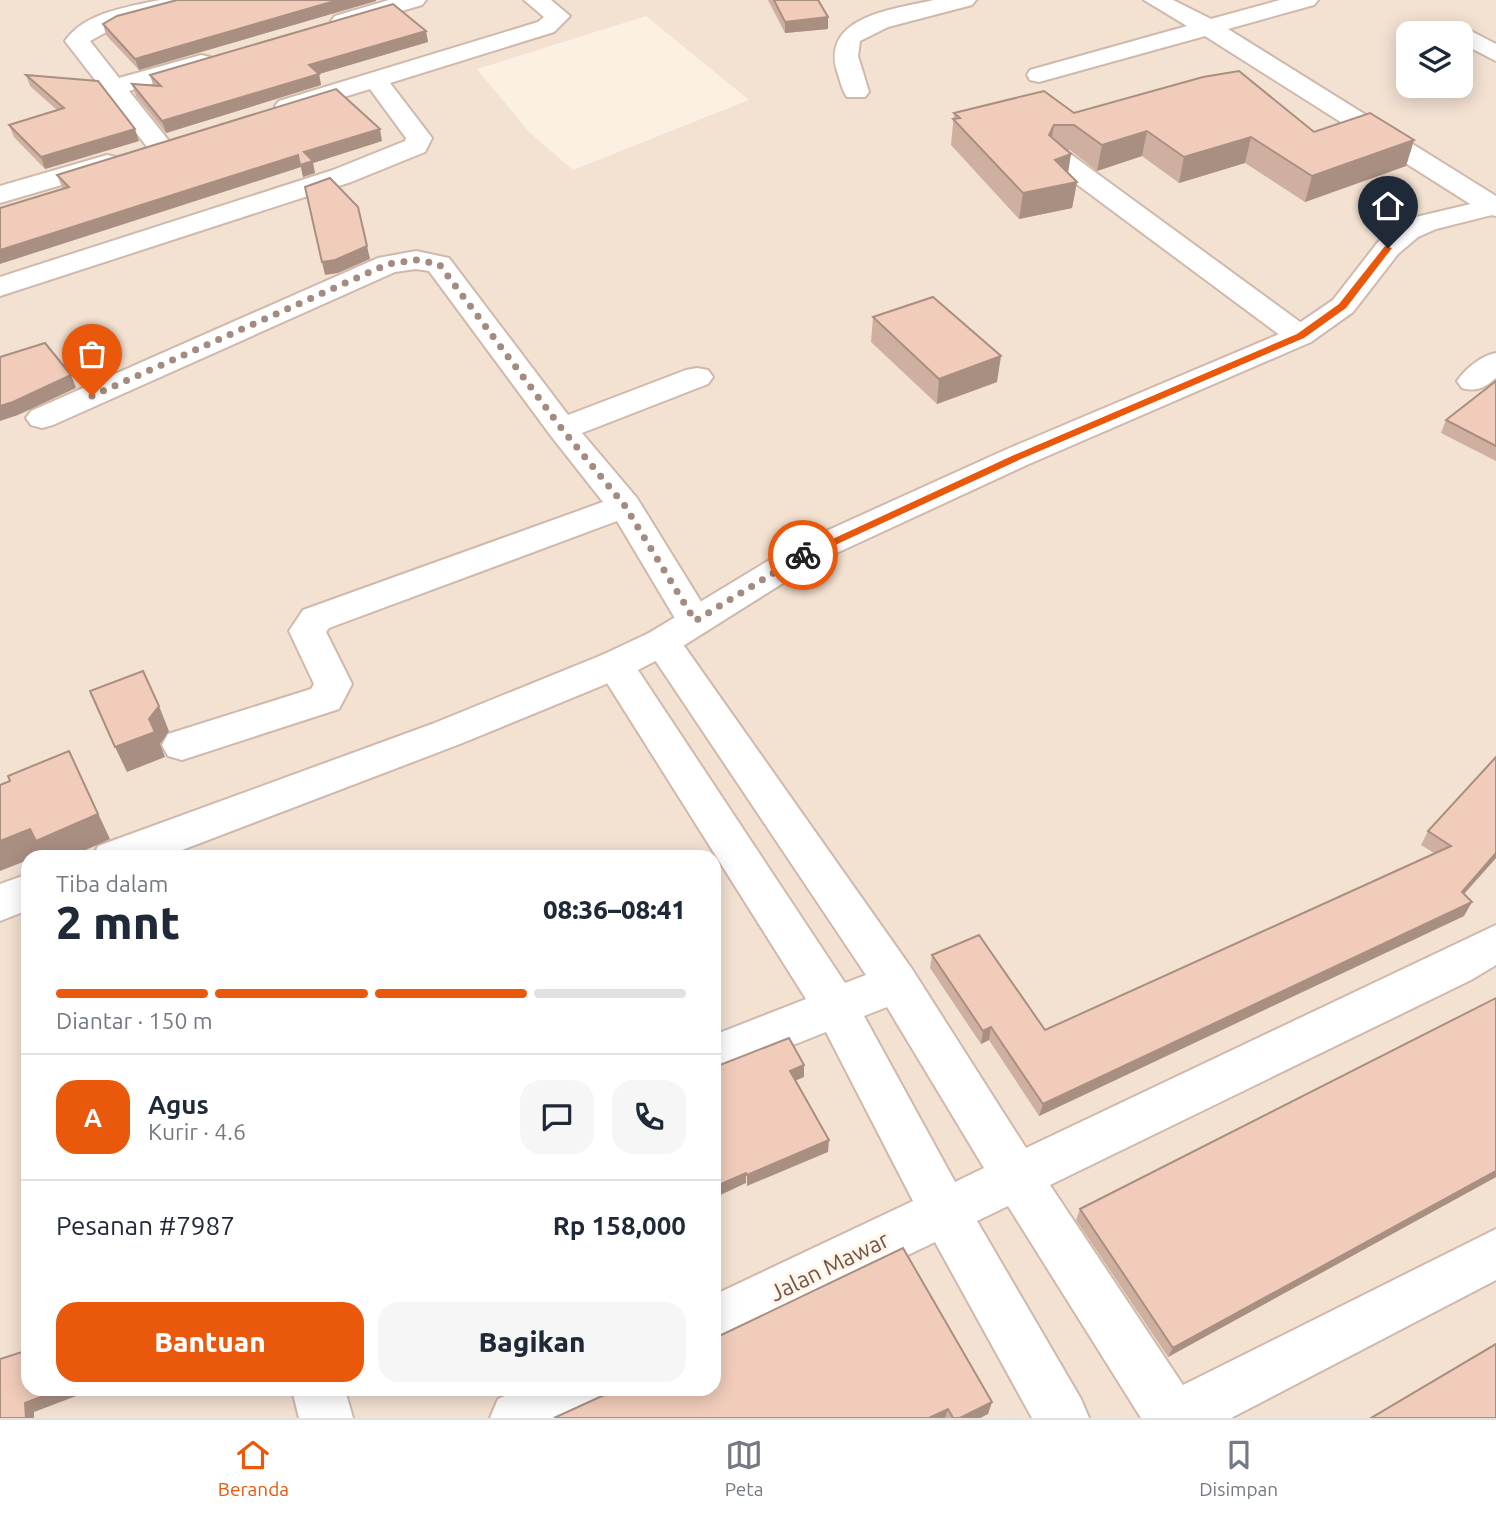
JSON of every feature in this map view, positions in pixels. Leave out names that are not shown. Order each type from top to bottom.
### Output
[{"type":"street","points":[[140,153],[113,88],[77,41],[80,33],[95,25],[190,0]]},
{"type":"street","points":[[322,27],[414,0]]},
{"type":"street","points":[[263,113],[546,27],[558,16],[536,0]]},
{"type":"street","points":[[856,92],[845,52],[847,40],[851,35],[881,21],[964,0]]},
{"type":"street","points":[[1156,0],[1209,28],[1495,206]]},
{"type":"street","points":[[1039,75],[1306,0]]},
{"type":"street","points":[[1473,40],[1496,54]]},
{"type":"street","points":[[113,88],[218,57]]},
{"type":"street","points":[[0,287],[342,176],[416,146],[419,138],[375,79]]},
{"type":"street","points":[[0,195],[186,138]]},
{"type":"street","points":[[1060,159],[1300,336]]},
{"type":"street","points":[[134,850],[446,734],[615,665],[679,632],[803,555],[1030,452],[1300,336],[1343,306],[1388,248],[1408,231],[1426,223],[1495,206]]},
{"type":"street","points":[[42,418],[388,264],[416,260],[439,264],[562,429],[625,506],[679,632],[1016,1178],[1174,1418],[1496,1253]]},
{"type":"street","points":[[562,429],[697,377]]},
{"type":"street","points":[[182,744],[325,699],[333,684],[307,631],[316,619],[625,506]]},
{"type":"street","points":[[615,665],[836,1007],[944,1210],[1062,1418]]},
{"type":"street","points":[[0,903],[21,894]]},
{"type":"street","name":"Jalan Mawar","points":[[721,1319],[1455,967],[1496,943]]},
{"type":"street","points":[[721,1053],[896,983]]},
{"type":"street","points":[[320,1396],[326,1418]]},
{"type":"street","points":[[517,1418],[563,1396]]},
{"type":"shaded area","points":[[0,0],[1496,0],[1496,1418],[0,1418]],"holes":[[[646,16],[749,100],[573,170],[529,132],[477,69]]]},
{"type":"building","points":[[177,0],[338,0],[135,59],[103,24],[117,16]]},
{"type":"building","points":[[774,0],[818,0],[828,17],[785,22]]},
{"type":"building","points":[[393,4],[426,31],[309,65],[319,74],[162,121],[132,84],[161,86],[150,75]]},
{"type":"building","points":[[1239,71],[1314,132],[1370,113],[1414,140],[1312,176],[1251,137],[1184,157],[1147,131],[1102,145],[1074,125],[1054,125],[1049,135],[1071,154],[1055,160],[1077,182],[1023,193],[953,119],[960,118],[954,113],[1044,91],[1074,113],[1203,77]]},
{"type":"building","points":[[26,75],[98,81],[135,129],[41,157],[9,125],[64,108]]},
{"type":"building","points":[[336,89],[380,129],[304,152],[313,161],[300,165],[298,155],[0,250],[0,208],[69,187],[57,175]]},
{"type":"building","points":[[330,178],[358,207],[367,246],[335,260],[322,262],[305,187]]},
{"type":"building","points":[[933,297],[1001,356],[939,379],[873,317]]},
{"type":"building","points":[[45,343],[71,375],[0,406],[0,357]]},
{"type":"building","points":[[1496,381],[1496,446],[1446,420]]},
{"type":"building","points":[[143,671],[159,706],[149,719],[155,732],[115,747],[90,691]]},
{"type":"building","points":[[69,751],[98,814],[36,841],[30,829],[0,841],[0,785],[10,781],[8,776]]},
{"type":"building","points":[[1496,757],[1496,853],[1462,892],[1472,902],[1043,1104],[991,1027],[983,1031],[932,955],[979,935],[1045,1030],[1451,846],[1428,831]]},
{"type":"building","points":[[1496,998],[1496,1171],[1173,1348],[1080,1209]]},
{"type":"building","points":[[789,1038],[804,1065],[790,1071],[829,1140],[721,1184],[721,1065]]},
{"type":"building","points":[[903,1248],[992,1402],[960,1418],[953,1418],[948,1409],[929,1418],[554,1418],[602,1396],[721,1396],[721,1335]]},
{"type":"building","points":[[1496,1344],[1496,1418],[1371,1418]]},
{"type":"building","points":[[21,1352],[21,1396],[43,1396],[25,1403],[26,1418],[0,1418],[0,1359]]},
{"type":"way so far","points":[[92,396],[388,264],[416,260],[439,264],[562,429],[625,506],[695,621],[803,555]]},
{"type":"route","points":[[803,555],[1017,457],[1300,336],[1343,306],[1388,248]]}]
